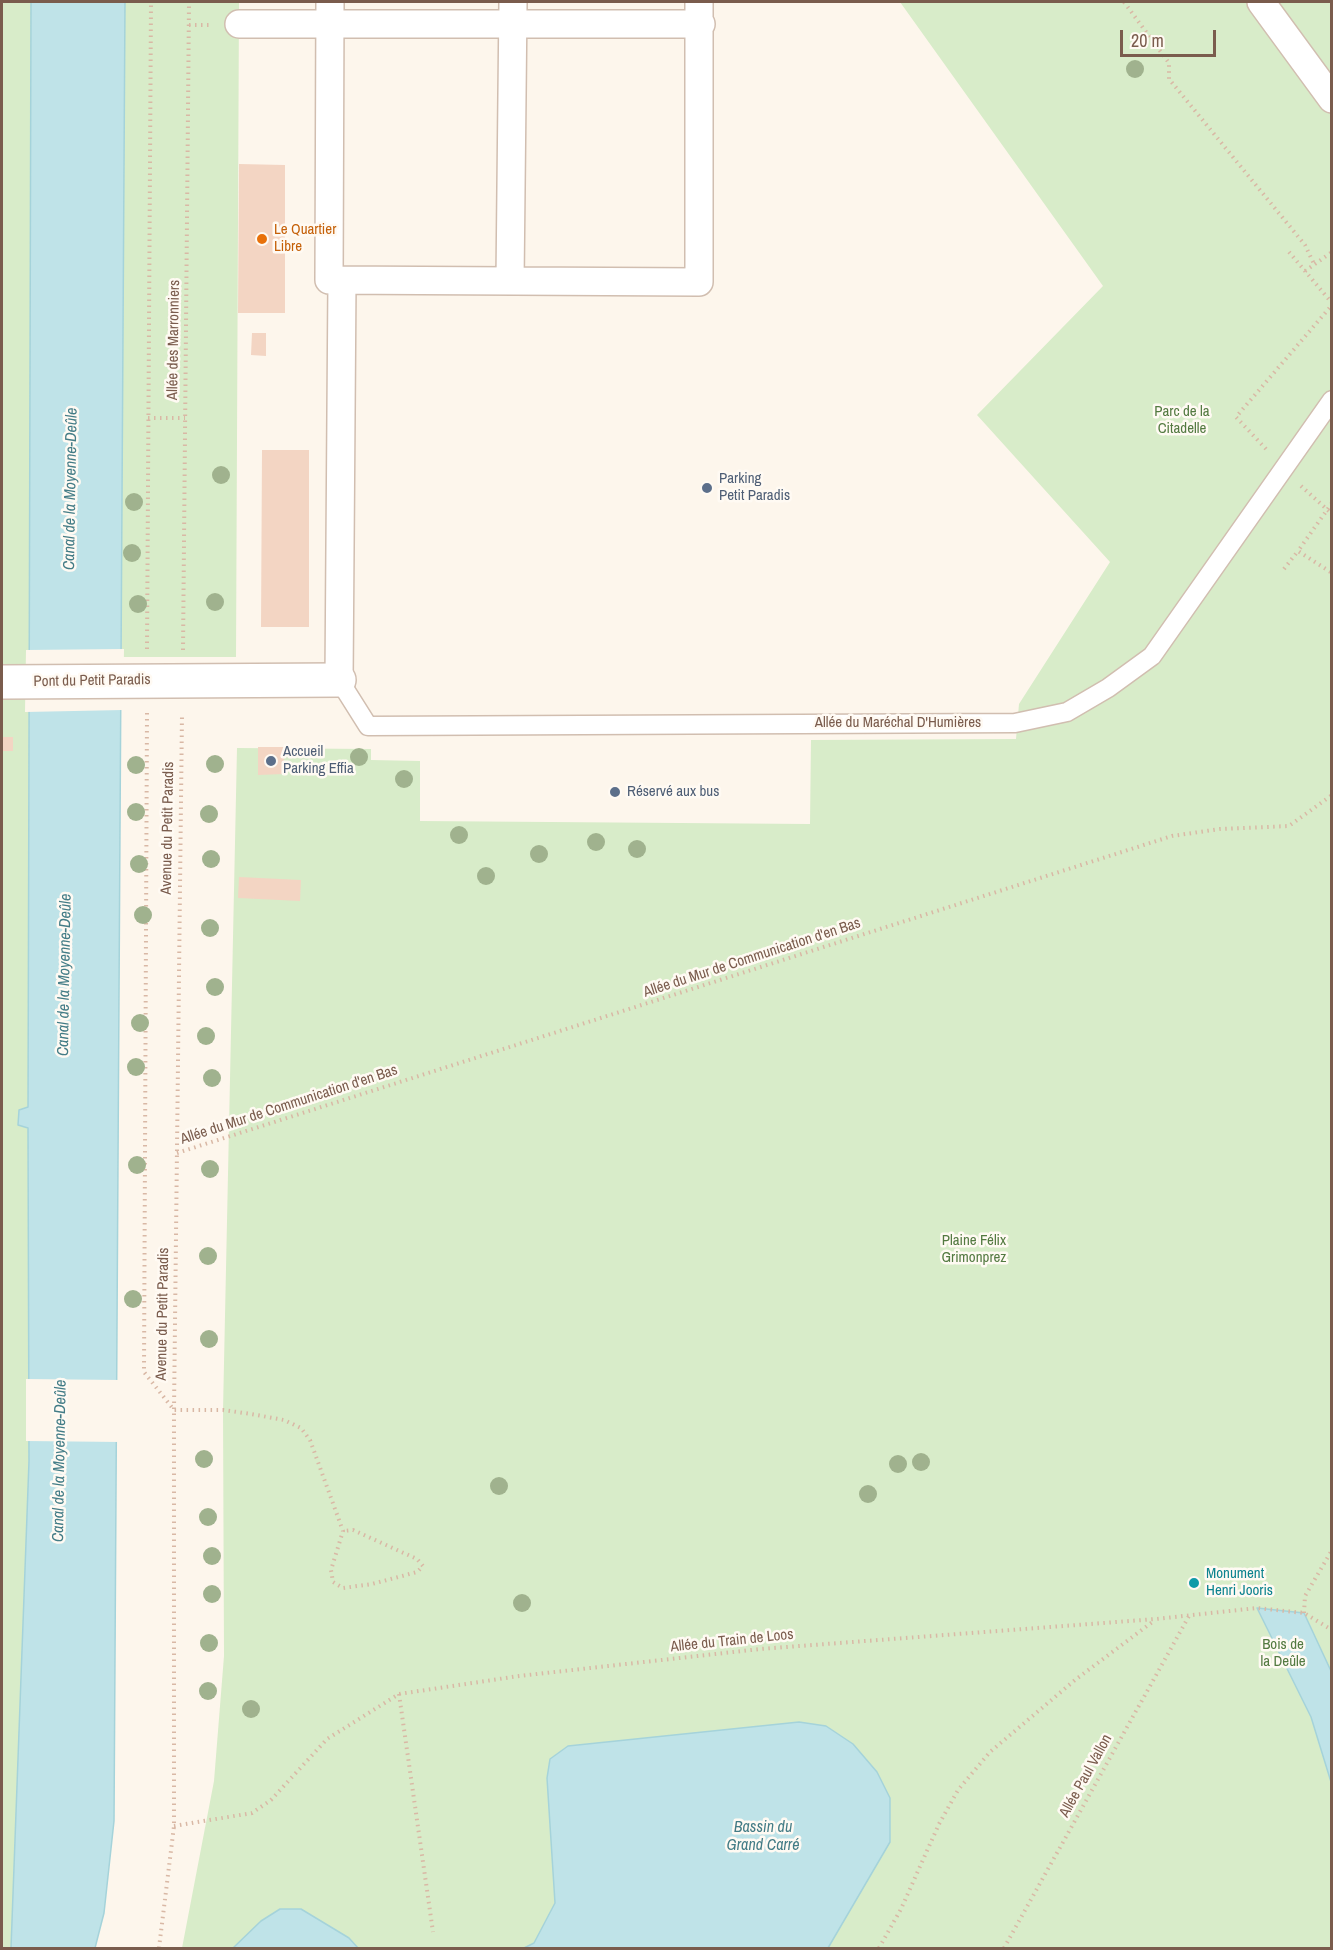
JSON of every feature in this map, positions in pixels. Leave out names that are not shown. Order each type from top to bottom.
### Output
[{"type":"street","points":[[1262,2],[1332,99]]},
{"type":"street","points":[[239,24],[330,12],[700,13],[699,282],[330,280],[330,12]]},
{"type":"street","points":[[510,280],[513,13]]},
{"type":"street","points":[[339,680],[342,280]]},
{"type":"street","name":"Pont du Petit Paradis","points":[[10,682],[339,680]]},
{"type":"lane","name":"Allée du Maréchal D'Humières","points":[[339,680],[368,726],[1015,723],[1067,712],[1108,688],[1152,656],[1332,400]]},
{"type":"path","points":[[151,2],[144,1372],[174,1410],[224,1410],[284,1420],[301,1428],[310,1440],[343,1530],[330,1570],[333,1582],[344,1588],[417,1572],[423,1566],[417,1558],[353,1530],[343,1530]]},
{"type":"path","name":"Allée des Marronniers","points":[[183,680],[189,2]]},
{"type":"path","points":[[1124,2],[1169,63],[1169,79],[1305,245],[1314,264]]},
{"type":"path","points":[[1273,458],[1236,417],[1332,304],[1288,252]]},
{"type":"path","points":[[1305,271],[1332,252]]},
{"type":"path","points":[[148,418],[185,418]]},
{"type":"path","points":[[1296,481],[1332,514]]},
{"type":"path","points":[[1284,568],[1332,503]]},
{"type":"path","points":[[1298,551],[1332,573]]},
{"type":"path","name":"Avenue du Petit Paradis","points":[[159,1948],[174,1826],[174,1410],[183,680]]},
{"type":"path","name":"Allée du Mur de Communication d'en Bas","points":[[177,1153],[1172,836],[1220,830],[1289,826],[1332,795]]},
{"type":"path","points":[[1304,1613],[1305,1596],[1332,1550]]},
{"type":"path","name":"Allée du Train de Loos","points":[[174,1826],[252,1814],[271,1800],[327,1739],[399,1694],[519,1676],[760,1649],[1156,1619],[1257,1608],[1304,1613],[1332,1630]]},
{"type":"path","name":"Allée Paul Vallon","points":[[1004,1948],[1190,1616]]},
{"type":"path","points":[[879,1948],[901,1909],[939,1824],[958,1790],[977,1767],[990,1752],[1075,1680],[1156,1619]]},
{"type":"path","points":[[399,1694],[433,1932]]},
{"type":"green space","points":[[2,2],[31,2],[28,1108],[19,1110],[18,1124],[28,1127],[29,1461],[11,1948],[2,1948]]},
{"type":"green space","points":[[125,2],[239,2],[236,657],[121,657]]},
{"type":"green space","points":[[900,2],[1331,2],[1331,1948],[182,1948],[214,1781],[224,1656],[223,1410],[237,748],[371,749],[371,760],[420,761],[420,821],[810,824],[811,740],[1016,739],[1019,704],[1110,562],[977,415],[1103,286]]},
{"type":"water","name":"Canal de la Moyenne-Deûle","points":[[31,2],[125,2],[114,1821],[104,1913],[95,1948],[11,1948],[29,1461],[28,1128],[18,1125],[19,1110],[28,1107]]},
{"type":"water","points":[[1257,1608],[1304,1613],[1331,1671],[1331,1782],[1311,1717]]},
{"type":"water","name":"Bassin du Grand Carré","points":[[799,1722],[826,1726],[853,1744],[877,1772],[890,1798],[890,1842],[828,1948],[524,1948],[534,1943],[555,1903],[547,1778],[550,1759],[568,1746]]},
{"type":"water","points":[[280,1909],[301,1909],[349,1938],[358,1948],[233,1948],[261,1921]]},
{"type":"pier","points":[[124,649],[123,710],[25,712],[26,650]]},
{"type":"pier","points":[[26,1379],[121,1380],[121,1442],[26,1441]]},
{"type":"building","name":"Le Quartier Libre","points":[[239,164],[285,165],[285,313],[238,313]]},
{"type":"building","points":[[252,333],[266,333],[266,356],[251,355]]},
{"type":"building","points":[[262,450],[309,450],[309,627],[261,627]]},
{"type":"building","points":[[2,737],[13,737],[13,751],[2,751]]},
{"type":"building","name":"Accueil Parking Effia","points":[[258,747],[284,747],[284,774],[258,775]]},
{"type":"building","points":[[239,877],[301,880],[300,901],[238,898]]},
{"type":"place","name":"Le Quartier Libre","points":[[262,239]]},
{"type":"place","name":"Parking Petit Paradis","points":[[707,488]]},
{"type":"place","name":"Accueil Parking Effia","points":[[271,761]]},
{"type":"place","name":"Réservé aux bus","points":[[615,792]]},
{"type":"place","name":"Monument Henri Jooris","points":[[1194,1583]]},
{"type":"park label","name":"Parc de la Citadelle","points":[[1182,420]]},
{"type":"park label","name":"Plaine Félix Grimonprez","points":[[974,1250]]},
{"type":"park label","name":"Bois de la Deûle","points":[[1283,1654]]}]
